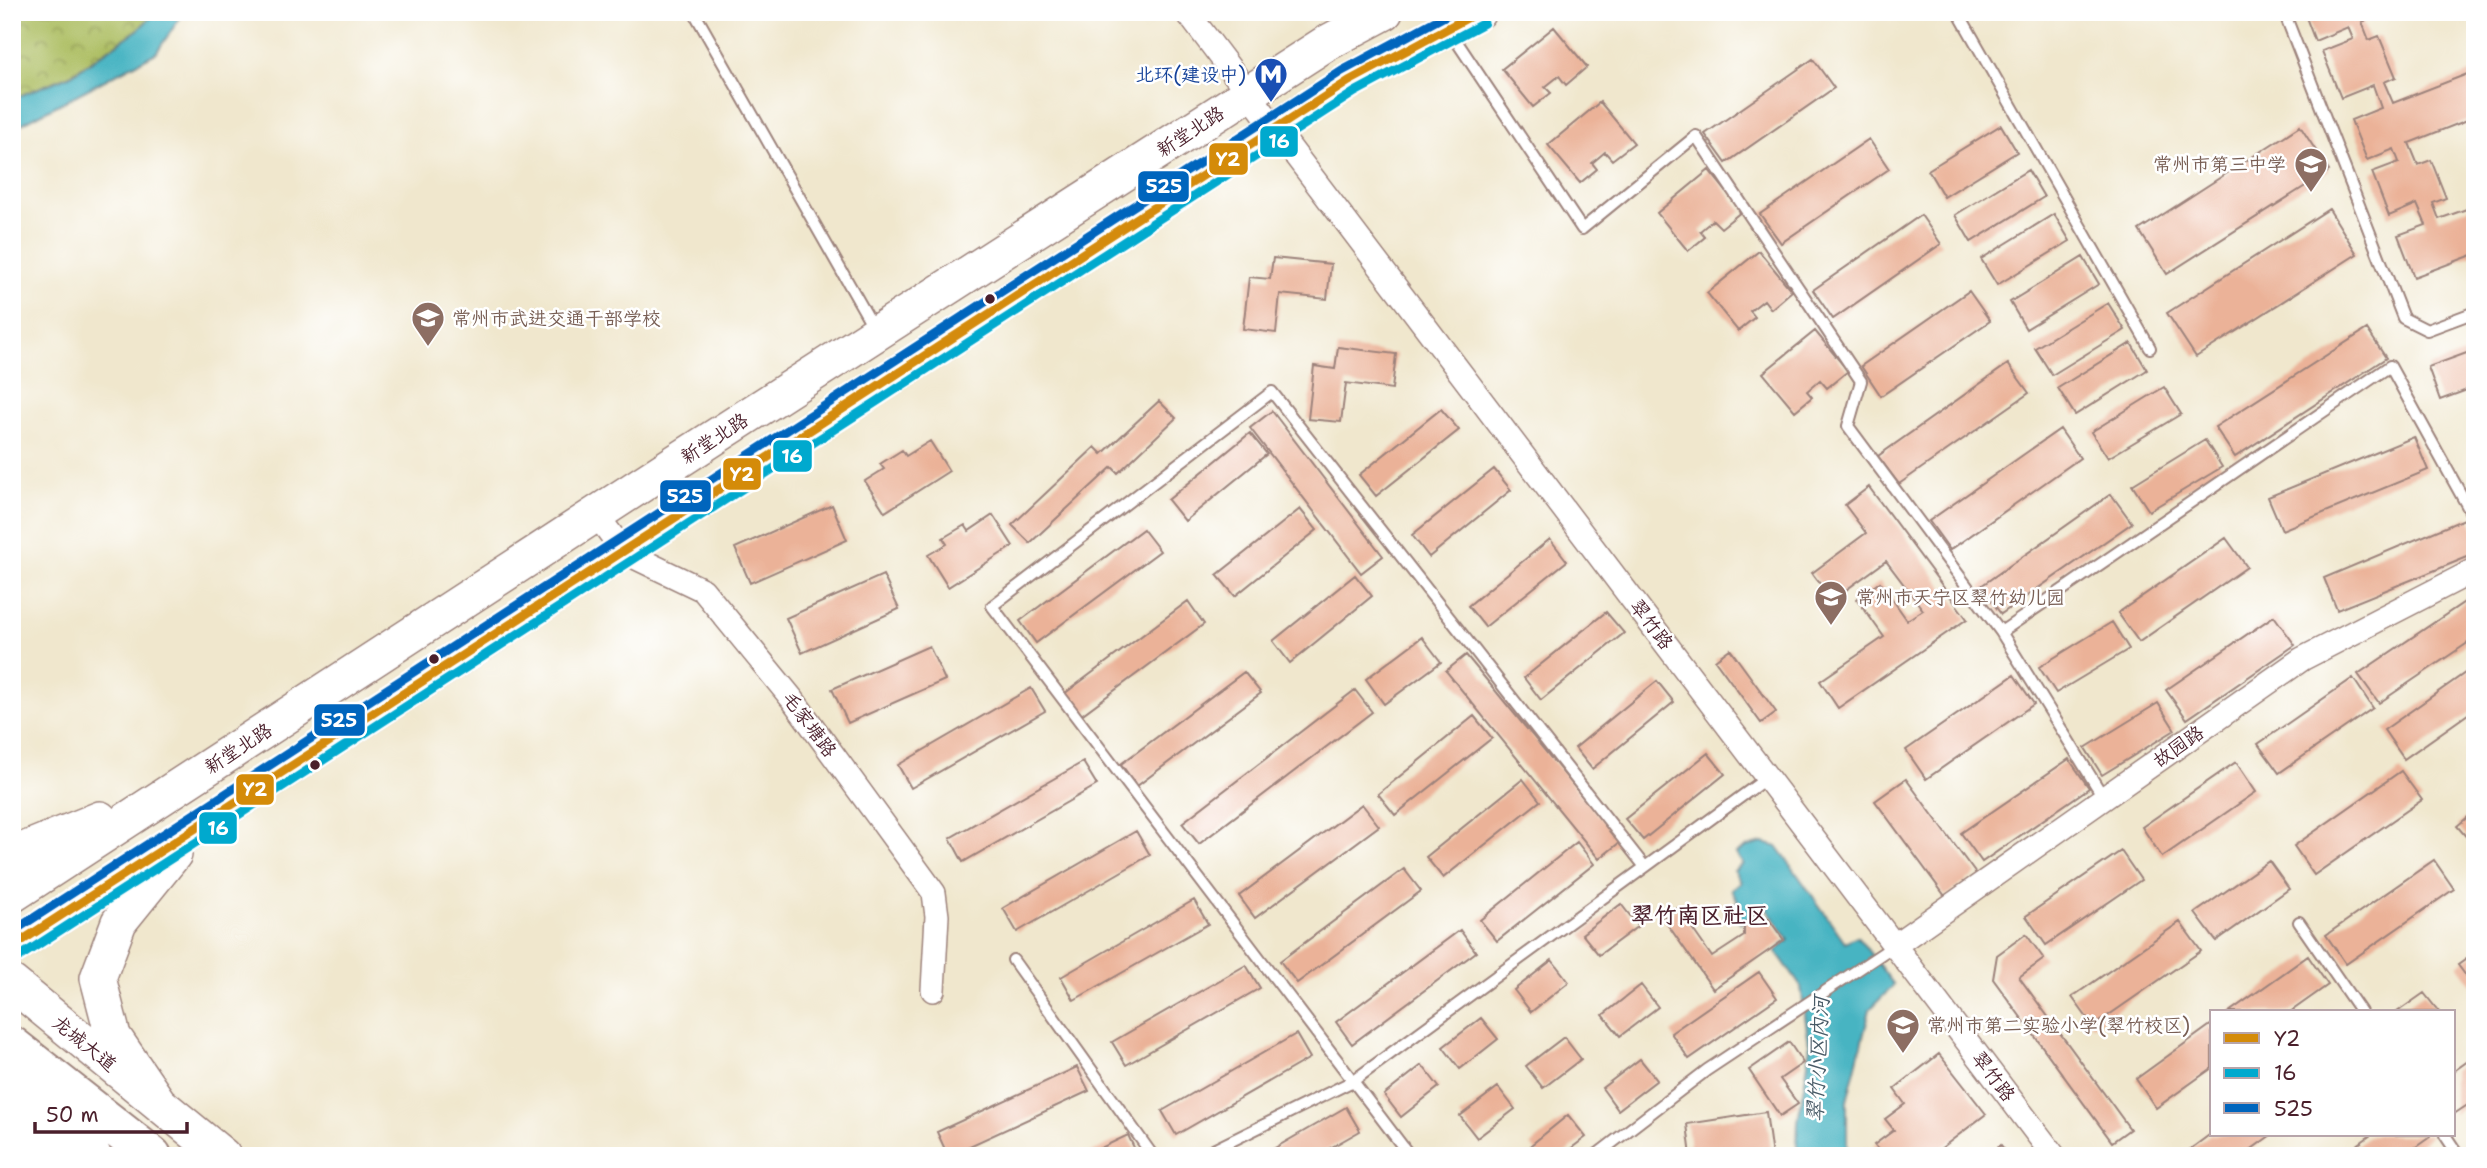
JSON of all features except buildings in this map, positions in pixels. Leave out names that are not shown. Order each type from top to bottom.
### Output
[{"type":"highway","points":[[12,1046],[152,1156]]},
{"type":"highway","points":[[12,1093],[92,1156]]},
{"type":"main road","name":"新堂北路","points":[[12,895],[1325,44],[1385,12]]},
{"type":"main road","points":[[12,947],[1349,81],[1463,20]]},
{"type":"main road","points":[[12,852],[19,852],[172,791]]},
{"type":"main road","points":[[158,1102],[113,1036],[98,978],[119,922],[195,828]]},
{"type":"main road","name":"龙城大道","points":[[12,983],[223,1156]]},
{"type":"main road","points":[[12,1133],[47,1156]]},
{"type":"main road","points":[[12,1147],[22,1156]]},
{"type":"main road","points":[[12,1153],[22,1156]]},
{"type":"street","name":"翠竹路","points":[[1187,12],[1768,778],[1886,951],[2054,1156]]},
{"type":"street","name":"毛家塘路","points":[[596,514],[624,552],[703,590],[793,700],[934,893],[937,916],[933,990]]},
{"type":"street","name":"故园路","points":[[1886,951],[2302,659],[2475,570]]},
{"type":"lane","points":[[694,12],[877,334]]},
{"type":"lane","points":[[1958,12],[2150,348]]},
{"type":"lane","points":[[2284,12],[2403,318],[2427,330],[2475,312]]},
{"type":"lane","points":[[1463,20],[1583,229],[1696,136],[1861,381],[1848,426],[2001,632],[2104,798]]},
{"type":"lane","points":[[2001,632],[2390,366],[2475,520]]},
{"type":"lane","points":[[1410,1156],[992,607],[1272,392],[1645,867]]},
{"type":"lane","points":[[1201,1156],[1353,1081],[1768,778]]},
{"type":"lane","points":[[2299,922],[2360,1010]]},
{"type":"lane","points":[[1595,1156],[1707,1070],[1886,951]]},
{"type":"lane","points":[[1013,960],[1153,1156]]},
{"type":"lane","points":[[2446,1136],[2459,1156]]},
{"type":"green space","points":[[28,12],[156,12],[139,29],[70,75],[12,99],[12,21]]},
{"type":"water","points":[[156,12],[184,12],[156,53],[12,129],[12,99],[71,75],[139,29]]},
{"type":"water","name":"翠竹小区内河","points":[[1763,843],[1778,847],[1845,942],[1857,936],[1894,985],[1870,1009],[1847,1101],[1847,1156],[1797,1156],[1798,1121],[1810,1051],[1801,987],[1776,951],[1789,940],[1765,906],[1741,923],[1729,908],[1738,901],[1731,890],[1741,882],[1734,871],[1743,864],[1736,854],[1746,847]]},
{"type":"transit line","name":"525","points":[[12,932],[1342,71],[1452,12]]},
{"type":"transit line","name":"Y2","points":[[12,947],[1349,81],[1478,12]]},
{"type":"transit line","name":"16","points":[[19,957],[1355,92],[1484,23]]},
{"type":"place","name":"北环(建设中)","points":[[1271,104]]},
{"type":"place","name":"常州市第三中学","points":[[2311,194]]},
{"type":"place","name":"常州市武进交通干部学校","points":[[428,348]]},
{"type":"place","name":"常州市天宁区翠竹幼儿园","points":[[1831,627]]},
{"type":"place","name":"常州市第二实验小学(翠竹校区)","points":[[1903,1055]]},
{"type":"district","name":"翠竹南区社区","points":[[1700,915]]}]
